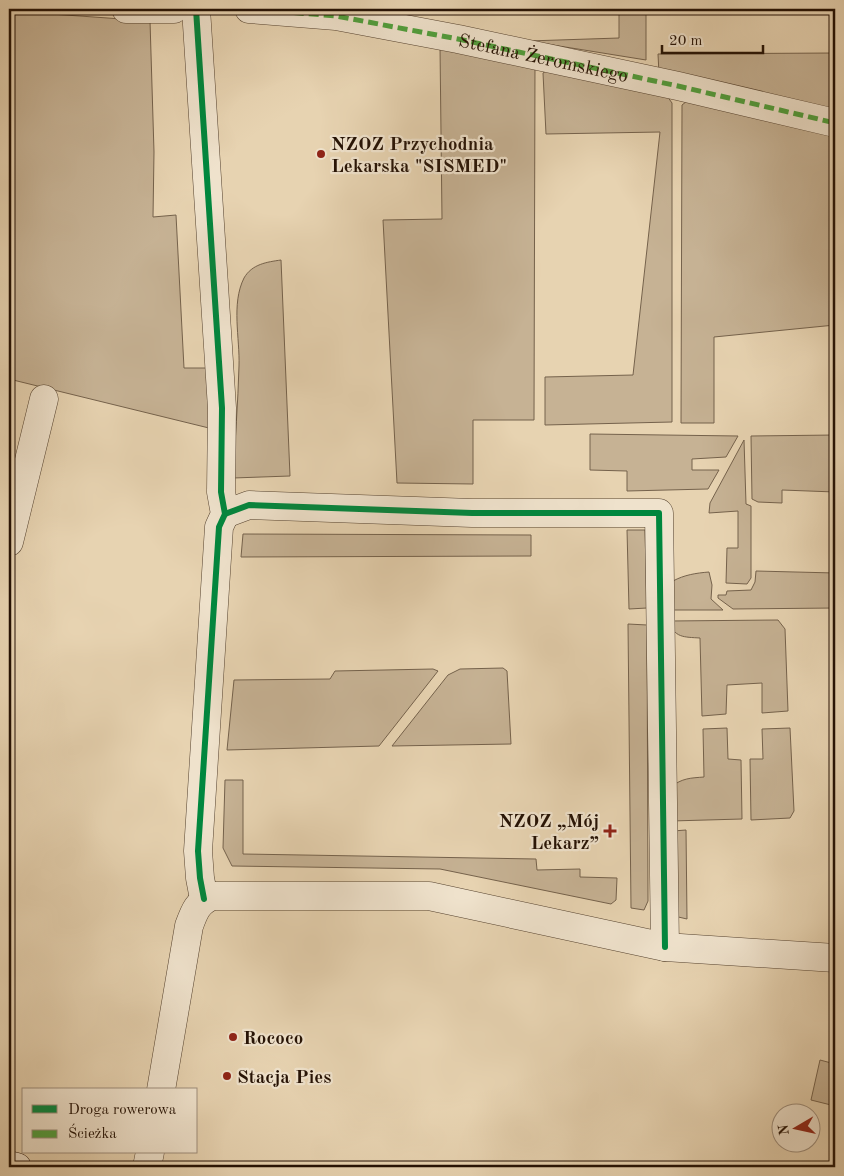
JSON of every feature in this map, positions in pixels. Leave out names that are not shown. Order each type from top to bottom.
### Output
[{"type":"street","points":[[126,9],[174,9]]},
{"type":"street","points":[[196,9],[222,408],[221,492],[225,514],[219,527],[198,852],[204,899]]},
{"type":"street","name":"Stefana Żeromskiego","points":[[249,9],[336,16],[449,37],[678,86],[835,123]]},
{"type":"street","points":[[9,542],[44,399]]},
{"type":"street","points":[[225,514],[249,505],[472,513],[659,513],[665,946]]},
{"type":"street","points":[[161,1088],[189,926],[194,912],[204,899],[213,896],[429,896],[665,946],[835,958]]},
{"type":"street","points":[[147,1167],[150,1154]]},
{"type":"street","points":[[9,1165],[17,1167]]},
{"type":"shaded area","points":[[619,9],[646,9],[646,60],[528,41],[619,38]]},
{"type":"shaded area","points":[[9,11],[150,21],[154,152],[153,217],[176,215],[184,368],[207,368],[213,429],[9,379],[9,115],[14,105],[9,90]]},
{"type":"shaded area","points":[[440,47],[535,61],[534,420],[473,420],[473,484],[397,483],[383,220],[442,219]]},
{"type":"shaded area","points":[[835,53],[835,113],[659,74],[658,54]]},
{"type":"shaded area","points":[[555,65],[662,89],[672,103],[672,422],[545,425],[545,377],[633,375],[660,132],[546,134],[543,73]]},
{"type":"shaded area","points":[[691,98],[835,132],[835,325],[714,337],[714,423],[681,423],[682,105]]},
{"type":"shaded area","points":[[281,260],[290,476],[233,478],[239,366],[237,310],[240,288],[247,273],[251,270],[265,263]]},
{"type":"shaded area","points":[[590,434],[738,436],[726,457],[692,459],[692,470],[719,470],[708,489],[627,491],[627,471],[590,470]]},
{"type":"shaded area","points":[[835,435],[835,492],[782,490],[782,503],[758,502],[752,499],[751,436]]},
{"type":"shaded area","points":[[744,440],[746,504],[751,506],[751,578],[747,584],[726,583],[727,548],[738,548],[738,511],[709,513],[710,503]]},
{"type":"shaded area","points":[[627,530],[645,530],[647,608],[629,609]]},
{"type":"shaded area","points":[[243,534],[531,535],[531,556],[241,557]]},
{"type":"shaded area","points":[[756,571],[835,573],[835,608],[733,609],[718,598],[718,595],[726,595],[727,591],[751,590],[755,582]]},
{"type":"shaded area","points":[[709,572],[712,585],[711,599],[723,610],[669,610],[673,581],[681,577]]},
{"type":"shaded area","points":[[778,620],[785,629],[788,711],[762,713],[762,683],[727,685],[726,714],[702,716],[700,638],[680,636],[671,627],[669,621]]},
{"type":"shaded area","points":[[628,624],[647,625],[648,901],[644,910],[631,908]]},
{"type":"shaded area","points":[[503,668],[507,671],[511,744],[392,746],[448,675],[460,669]]},
{"type":"shaded area","points":[[433,669],[438,671],[379,746],[227,750],[234,680],[330,679],[335,671]]},
{"type":"shaded area","points":[[727,728],[728,759],[741,760],[742,819],[671,821],[671,787],[683,780],[704,777],[703,729]]},
{"type":"shaded area","points":[[790,728],[794,811],[790,818],[751,820],[750,759],[763,759],[762,729]]},
{"type":"shaded area","points":[[225,780],[243,780],[243,854],[536,859],[537,870],[580,869],[580,877],[617,878],[616,900],[611,904],[440,869],[232,866],[223,848]]},
{"type":"shaded area","points":[[686,830],[687,919],[674,916],[673,831]]},
{"type":"shaded area","points":[[820,1060],[835,1064],[835,1106],[811,1100]]},
{"type":"marked path","points":[[126,9],[174,9]]},
{"type":"marked path","points":[[249,9],[336,16],[458,39],[678,86],[835,123]]},
{"type":"cycle path","points":[[196,9],[222,408],[221,492],[225,514],[219,527],[198,851],[204,899]]},
{"type":"cycle path","points":[[225,514],[249,505],[472,513],[659,513],[665,947]]},
{"type":"place","name":"NZOZ Przychodnia Lekarska \"SISMED\"","points":[[321,154]]},
{"type":"place","name":"NZOZ „Mój Lekarz”","points":[[610,831]]},
{"type":"place","name":"Rococo","points":[[233,1037]]},
{"type":"place","name":"Stacja Pies","points":[[227,1076]]}]
